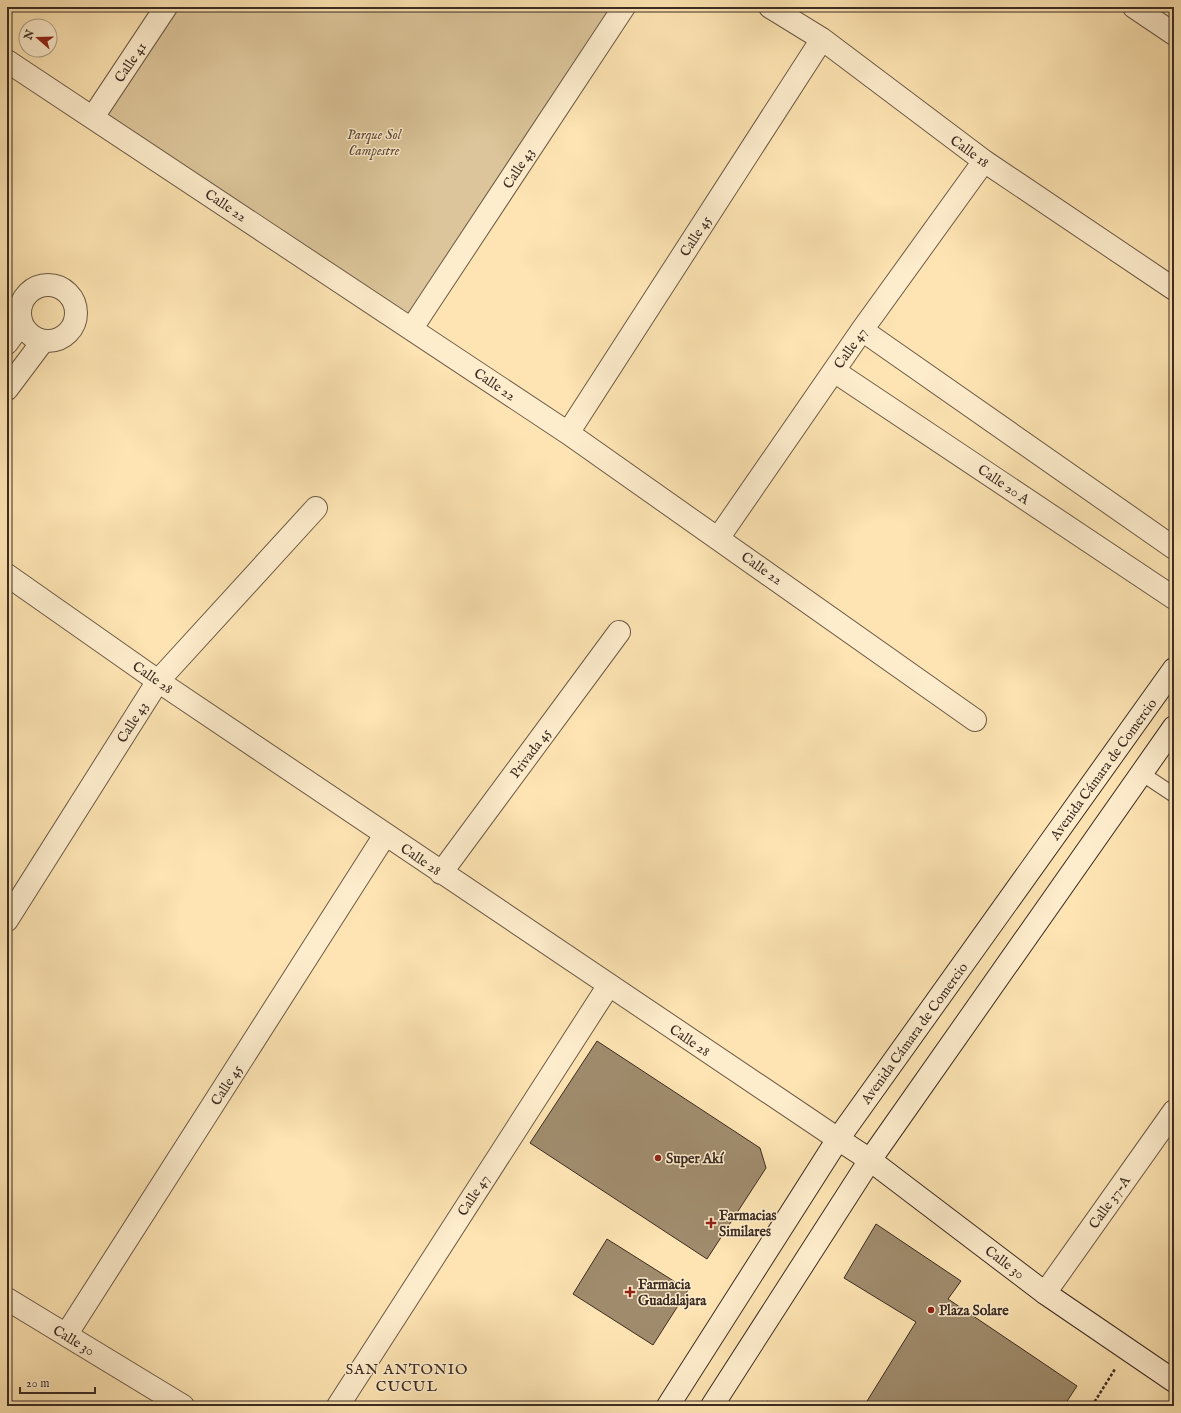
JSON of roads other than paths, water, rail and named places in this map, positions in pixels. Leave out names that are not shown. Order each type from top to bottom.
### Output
[{"type":"street","name":"Calle 41","points":[[93,117],[166,7]]},
{"type":"street","name":"Calle 43","points":[[412,328],[624,7]]},
{"type":"street","name":"Calle 18","points":[[770,7],[822,39],[984,161],[1174,289]]},
{"type":"street","points":[[1134,7],[1174,34]]},
{"type":"street","name":"Calle 45","points":[[568,433],[822,39]]},
{"type":"street","name":"Calle 22","points":[[7,61],[412,328],[568,433],[719,537],[975,720]]},
{"type":"street","name":"Calle 47","points":[[719,537],[862,330],[984,161]]},
{"type":"street","points":[[42,284],[55,284],[66,290],[74,300],[77,312],[74,325],[66,335],[56,341],[43,341],[30,336],[21,324],[19,312],[22,299],[31,290],[42,284]]},
{"type":"street","points":[[7,343],[21,324]]},
{"type":"street","points":[[862,330],[1174,548]]},
{"type":"street","points":[[7,389],[43,341]]},
{"type":"street","name":"Calle 20 A","points":[[834,371],[1174,598]]},
{"type":"street","name":"Calle 43","points":[[7,920],[158,681],[316,508]]},
{"type":"street","name":"Calle 28","points":[[7,575],[158,681],[838,1139]]},
{"type":"street","name":"Privada 45","points":[[441,873],[619,632]]},
{"type":"street","name":"Avenida Cámara de Comercio","points":[[668,1406],[838,1139],[1174,669]]},
{"type":"street","points":[[712,1406],[870,1160],[1174,727]]},
{"type":"street","name":"Calle 45","points":[[66,1335],[385,835]]},
{"type":"street","name":"Calle 47","points":[[338,1406],[608,985]]},
{"type":"street","name":"Calle 37-A","points":[[1045,1293],[1174,1110]]},
{"type":"street","name":"Calle 30","points":[[838,1139],[870,1160],[1045,1293],[1174,1381]]},
{"type":"street","name":"Calle 30","points":[[7,1299],[183,1406]]},
{"type":"lane","points":[[1141,774],[1174,796]]},
{"type":"place","name":"Super Akí","points":[[658,1158]]},
{"type":"place","name":"Farmacias Similares","points":[[711,1223]]},
{"type":"place","name":"Farmacia Guadalajara","points":[[630,1292]]},
{"type":"place","name":"Plaza Solare","points":[[931,1310]]},
{"type":"district","name":"SAN ANTONIO CUCUL","points":[[407,1378]]},
{"type":"park label","name":"Parque Sol Campestre","points":[[374,142]]}]
